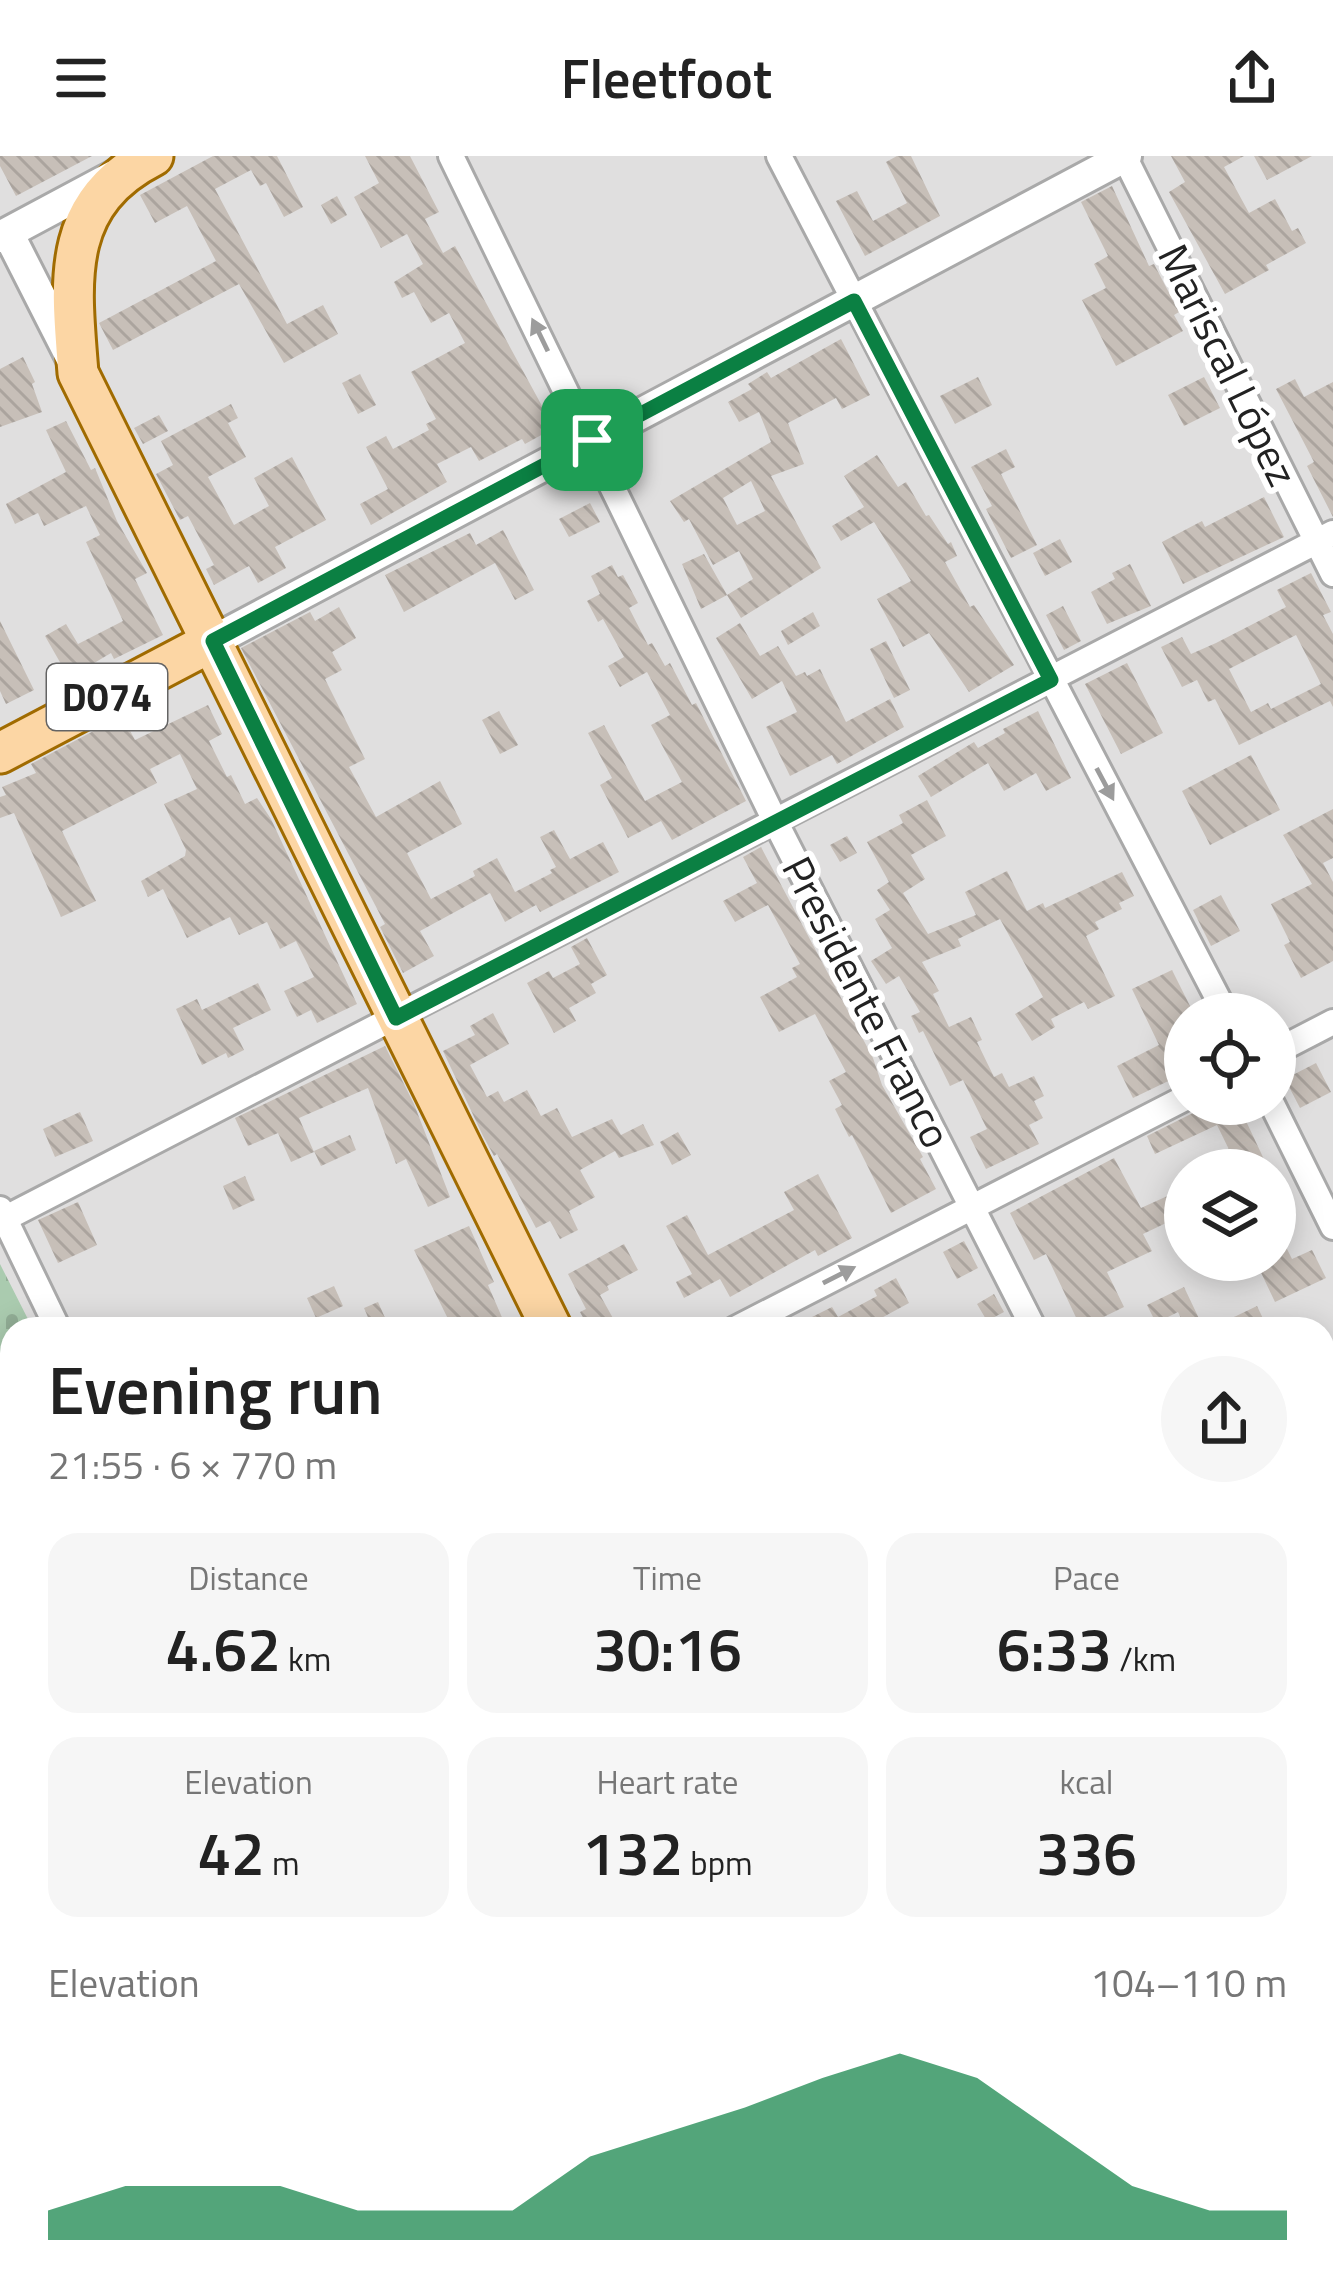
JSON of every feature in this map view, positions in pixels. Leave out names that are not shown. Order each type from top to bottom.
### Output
[{"type":"main road","points":[[142,162],[99,198],[81,229],[72,269],[79,373],[546,1317]]},
{"type":"main road","name":"D074","points":[[0,753],[213,641]]},
{"type":"street","name":"Presidente Franco","points":[[452,156],[776,823],[1028,1317]]},
{"type":"street","points":[[779,156],[1215,993]]},
{"type":"street","name":"D074","points":[[213,641],[1125,156]]},
{"type":"street","name":"Mariscal López","points":[[1125,156],[1324,537],[1333,574]]},
{"type":"street","points":[[79,373],[3,229],[142,162]]},
{"type":"street","points":[[52,1317],[2,1216],[776,823],[1324,537]]},
{"type":"street","points":[[1296,1041],[1333,1022]]},
{"type":"street","points":[[759,1317],[1164,1109]]},
{"type":"street","points":[[1282,1125],[1333,1227]]},
{"type":"shaded area","points":[[0,156],[1333,156],[1333,1317],[0,1317]]},
{"type":"green space","points":[[0,1264],[27,1317],[0,1317]]},
{"type":"building","points":[[0,156],[92,156],[16,196],[0,166]]},
{"type":"building","points":[[213,156],[277,156],[303,207],[284,217],[266,183],[260,186],[251,170],[215,189],[287,324],[323,305],[338,334],[284,363],[239,284],[113,350],[99,323],[216,261],[187,206],[155,223],[140,195]]},
{"type":"building","points":[[365,156],[410,156],[439,212],[425,219],[443,253],[455,246],[554,428],[479,461],[471,447],[437,464],[447,482],[371,525],[360,504],[388,489],[366,447],[386,436],[393,449],[429,430],[426,424],[436,419],[411,372],[465,343],[449,313],[431,323],[414,292],[402,298],[394,282],[423,264],[407,234],[381,248],[354,197],[379,183]]},
{"type":"building","points":[[911,156],[940,216],[865,256],[836,201],[857,191],[873,221],[907,203],[886,162]]},
{"type":"building","points":[[1171,156],[1244,156],[1224,167],[1249,213],[1275,199],[1292,231],[1298,228],[1306,243],[1225,294],[1169,192],[1185,182]]},
{"type":"building","points":[[1254,156],[1312,156],[1267,180]]},
{"type":"building","points":[[1112,186],[1149,266],[1154,264],[1179,312],[1174,315],[1183,331],[1116,366],[1082,300],[1106,288],[1094,264],[1108,256],[1081,202]]},
{"type":"building","points":[[337,196],[347,215],[331,224],[321,205]]},
{"type":"building","points":[[841,339],[870,395],[842,409],[836,398],[788,423],[804,464],[771,476],[821,568],[741,618],[727,595],[753,579],[739,551],[713,565],[689,519],[684,522],[670,501],[771,442],[759,412],[739,422],[728,402],[752,389],[748,384],[767,372],[771,378]],"holes":[[[751,481],[765,511],[737,525],[723,498]]]},
{"type":"building","points":[[23,357],[42,412],[0,427],[0,369]]},
{"type":"building","points":[[360,374],[376,405],[358,414],[342,383]]},
{"type":"building","points":[[978,377],[992,405],[955,424],[940,396]]},
{"type":"building","points":[[1204,377],[1220,408],[1184,426],[1168,395]]},
{"type":"building","points":[[1295,379],[1304,397],[1333,382],[1333,517],[1307,466],[1314,462],[1276,389]]},
{"type":"building","points":[[231,404],[238,418],[228,423],[246,457],[208,477],[234,525],[269,506],[254,478],[292,457],[326,520],[275,547],[286,568],[258,583],[249,566],[214,585],[206,569],[214,565],[188,516],[180,520],[156,474],[173,465],[161,441]]},
{"type":"building","points":[[159,415],[168,431],[143,444],[134,428]]},
{"type":"building","points":[[66,421],[147,573],[135,579],[163,635],[114,659],[111,653],[69,678],[45,636],[66,624],[78,644],[123,621],[86,542],[100,535],[86,506],[44,526],[38,513],[15,524],[6,504],[66,472],[46,430]]},
{"type":"building","points":[[1006,449],[1015,467],[1001,474],[1037,545],[1011,558],[971,467]]},
{"type":"building","points":[[877,455],[898,487],[906,482],[926,516],[951,542],[957,556],[945,562],[970,607],[974,605],[1014,665],[969,692],[929,633],[903,647],[877,599],[911,581],[874,522],[841,541],[832,526],[864,507],[844,476]]},
{"type":"building","points":[[1264,497],[1284,537],[1183,584],[1162,542],[1202,521],[1205,527]]},
{"type":"building","points":[[590,503],[600,522],[569,537],[559,519]]},
{"type":"building","points":[[503,530],[534,590],[515,600],[495,563],[404,612],[385,575],[470,533],[476,545]]},
{"type":"building","points":[[1060,539],[1072,562],[1045,576],[1033,553]]},
{"type":"building","points":[[704,554],[727,595],[701,609],[682,564]]},
{"type":"building","points":[[1130,564],[1151,606],[1107,624],[1091,592]]},
{"type":"building","points":[[612,565],[638,603],[629,608],[648,645],[652,643],[665,666],[670,663],[692,705],[696,703],[746,801],[672,840],[661,821],[628,838],[600,785],[612,778],[588,733],[604,725],[645,801],[682,782],[651,725],[670,715],[647,672],[620,687],[608,666],[624,657],[587,601],[600,594],[591,576]]},
{"type":"building","points":[[1311,573],[1331,612],[1323,615],[1333,634],[1333,707],[1330,701],[1239,745],[1215,699],[1208,702],[1197,680],[1182,687],[1161,647],[1182,637],[1191,654],[1216,643],[1286,607],[1277,590]],"holes":[[[1296,635],[1321,684],[1271,709],[1268,703],[1251,712],[1229,669]]]},
{"type":"building","points":[[1063,606],[1081,641],[1064,650],[1046,615]]},
{"type":"building","points":[[339,607],[356,638],[332,652],[342,670],[325,679],[365,759],[349,767],[376,817],[440,781],[462,824],[407,853],[431,899],[475,876],[473,871],[497,858],[515,892],[552,873],[556,867],[540,837],[554,830],[570,859],[603,842],[619,872],[540,912],[536,905],[505,922],[490,893],[420,931],[434,956],[403,973],[380,927],[385,924],[241,648],[310,612],[315,621]]},
{"type":"building","points":[[813,612],[820,626],[788,645],[781,631]]},
{"type":"building","points":[[0,621],[34,690],[6,704],[0,691]]},
{"type":"building","points":[[740,623],[760,656],[778,646],[796,676],[820,669],[846,722],[890,699],[904,727],[837,764],[832,755],[790,776],[766,727],[797,712],[782,681],[752,699],[716,638]]},
{"type":"building","points":[[886,641],[910,690],[894,698],[870,649]]},
{"type":"building","points":[[1127,663],[1163,733],[1121,754],[1085,684]]},
{"type":"building","points":[[208,705],[222,734],[209,741],[245,804],[257,798],[271,819],[357,1004],[317,1023],[311,1010],[297,1017],[284,991],[314,977],[296,941],[280,949],[267,922],[239,935],[230,917],[187,938],[163,889],[148,897],[141,881],[185,856],[164,804],[197,789],[180,754],[150,769],[157,783],[62,831],[96,901],[61,917],[14,813],[0,818],[0,797],[6,795],[2,787],[36,773],[31,764],[122,716],[135,740]]},
{"type":"building","points":[[499,711],[518,745],[500,754],[482,720]]},
{"type":"building","points":[[1038,711],[1071,778],[1046,791],[1036,773],[1004,791],[988,763],[931,797],[918,776],[974,742],[978,748]]},
{"type":"building","points":[[1251,755],[1280,810],[1210,845],[1182,791]]},
{"type":"building","points":[[927,800],[946,836],[911,855],[925,879],[903,893],[928,934],[976,915],[965,892],[1007,871],[1027,911],[1043,903],[1045,908],[1122,872],[1134,896],[1119,903],[1122,909],[1095,922],[1099,929],[1086,936],[1115,996],[1088,1009],[1084,1002],[1051,1019],[1055,1027],[1032,1041],[1015,1014],[1043,997],[1000,919],[958,939],[961,946],[922,962],[939,991],[933,994],[949,1027],[971,1017],[994,1077],[1002,1073],[1009,1087],[1034,1076],[1044,1096],[1034,1101],[1043,1118],[1029,1125],[1039,1144],[986,1169],[970,1137],[987,1129],[963,1080],[950,1086],[911,1016],[920,1012],[899,976],[886,984],[871,961],[892,948],[875,919],[890,910],[877,890],[889,882],[867,842],[903,823],[899,815]]},
{"type":"building","points":[[1333,809],[1333,858],[1323,863],[1333,882],[1333,961],[1301,978],[1271,904],[1312,884],[1283,835]]},
{"type":"building","points":[[847,836],[857,853],[840,862],[830,845]]},
{"type":"building","points":[[761,847],[936,1189],[891,1213],[835,1109],[842,1105],[829,1081],[846,1072],[815,1014],[779,1032],[760,997],[797,977],[792,968],[800,964],[768,905],[735,922],[723,901],[757,883],[743,857]]},
{"type":"building","points":[[1221,895],[1240,931],[1211,946],[1193,910]]},
{"type":"building","points":[[587,938],[607,975],[591,984],[596,993],[569,1008],[576,1021],[554,1033],[527,983],[549,971],[553,978],[580,964],[571,947]]},
{"type":"building","points":[[1172,970],[1184,993],[1164,993],[1164,1083],[1133,1098],[1117,1066],[1159,1045],[1132,989]]},
{"type":"building","points":[[258,983],[271,1010],[233,1028],[244,1050],[202,1065],[176,1009],[197,999],[202,1010]]},
{"type":"building","points":[[493,1013],[509,1044],[470,1065],[487,1097],[498,1091],[504,1102],[527,1090],[541,1116],[557,1108],[572,1137],[612,1119],[621,1135],[643,1124],[654,1145],[619,1158],[615,1151],[580,1170],[595,1197],[569,1211],[578,1230],[560,1239],[550,1221],[536,1228],[483,1136],[443,1051],[475,1035],[470,1026]]},
{"type":"building","points":[[385,1046],[414,1104],[450,1197],[428,1207],[406,1159],[396,1164],[368,1088],[299,1118],[314,1152],[291,1162],[278,1133],[248,1146],[235,1118]]},
{"type":"building","points":[[1316,1063],[1331,1092],[1300,1108],[1296,1073]]},
{"type":"building","points":[[80,1112],[93,1141],[55,1157],[43,1129]]},
{"type":"building","points":[[1169,1125],[1217,1125],[1155,1154],[1147,1136]]},
{"type":"building","points":[[1217,1125],[1248,1125],[1259,1149],[1229,1149]]},
{"type":"building","points":[[678,1132],[691,1155],[672,1165],[660,1142]]},
{"type":"building","points":[[350,1135],[356,1150],[321,1166],[314,1151]]},
{"type":"building","points":[[1114,1158],[1141,1208],[1164,1198],[1164,1224],[1143,1234],[1152,1251],[1107,1272],[1124,1307],[1104,1317],[1076,1317],[1046,1254],[1034,1260],[1010,1213]]},
{"type":"building","points":[[818,1174],[852,1238],[818,1256],[815,1250],[730,1297],[720,1279],[684,1298],[676,1282],[692,1274],[666,1226],[687,1215],[708,1255],[794,1210],[784,1192]]},
{"type":"building","points":[[245,1176],[255,1200],[233,1210],[223,1186]]},
{"type":"building","points":[[78,1202],[97,1245],[58,1263],[38,1220]]},
{"type":"building","points":[[469,1226],[494,1282],[488,1285],[502,1317],[447,1317],[414,1250]]},
{"type":"building","points":[[964,1241],[978,1268],[957,1279],[943,1252]]},
{"type":"building","points":[[624,1244],[638,1270],[607,1286],[609,1290],[600,1295],[612,1317],[583,1317],[580,1312],[586,1309],[568,1274]]},
{"type":"building","points":[[1312,1250],[1326,1278],[1275,1302],[1265,1281],[1296,1281],[1296,1257]]},
{"type":"building","points":[[896,1278],[909,1303],[883,1317],[838,1317],[877,1296],[874,1290]]},
{"type":"building","points":[[334,1286],[343,1306],[316,1317],[307,1298]]},
{"type":"building","points":[[1184,1287],[1198,1317],[1180,1317],[1178,1312],[1153,1317],[1147,1305]]},
{"type":"building","points":[[994,1294],[1004,1312],[985,1317],[977,1304]]},
{"type":"building","points":[[378,1302],[385,1317],[368,1317],[364,1308]]},
{"type":"building","points":[[1257,1306],[1262,1317],[1234,1317]]},
{"type":"building","points":[[832,1307],[838,1317],[812,1317]]},
{"type":"route","points":[[854,301],[1051,680],[396,1018],[213,641],[592,440],[854,301]]}]
